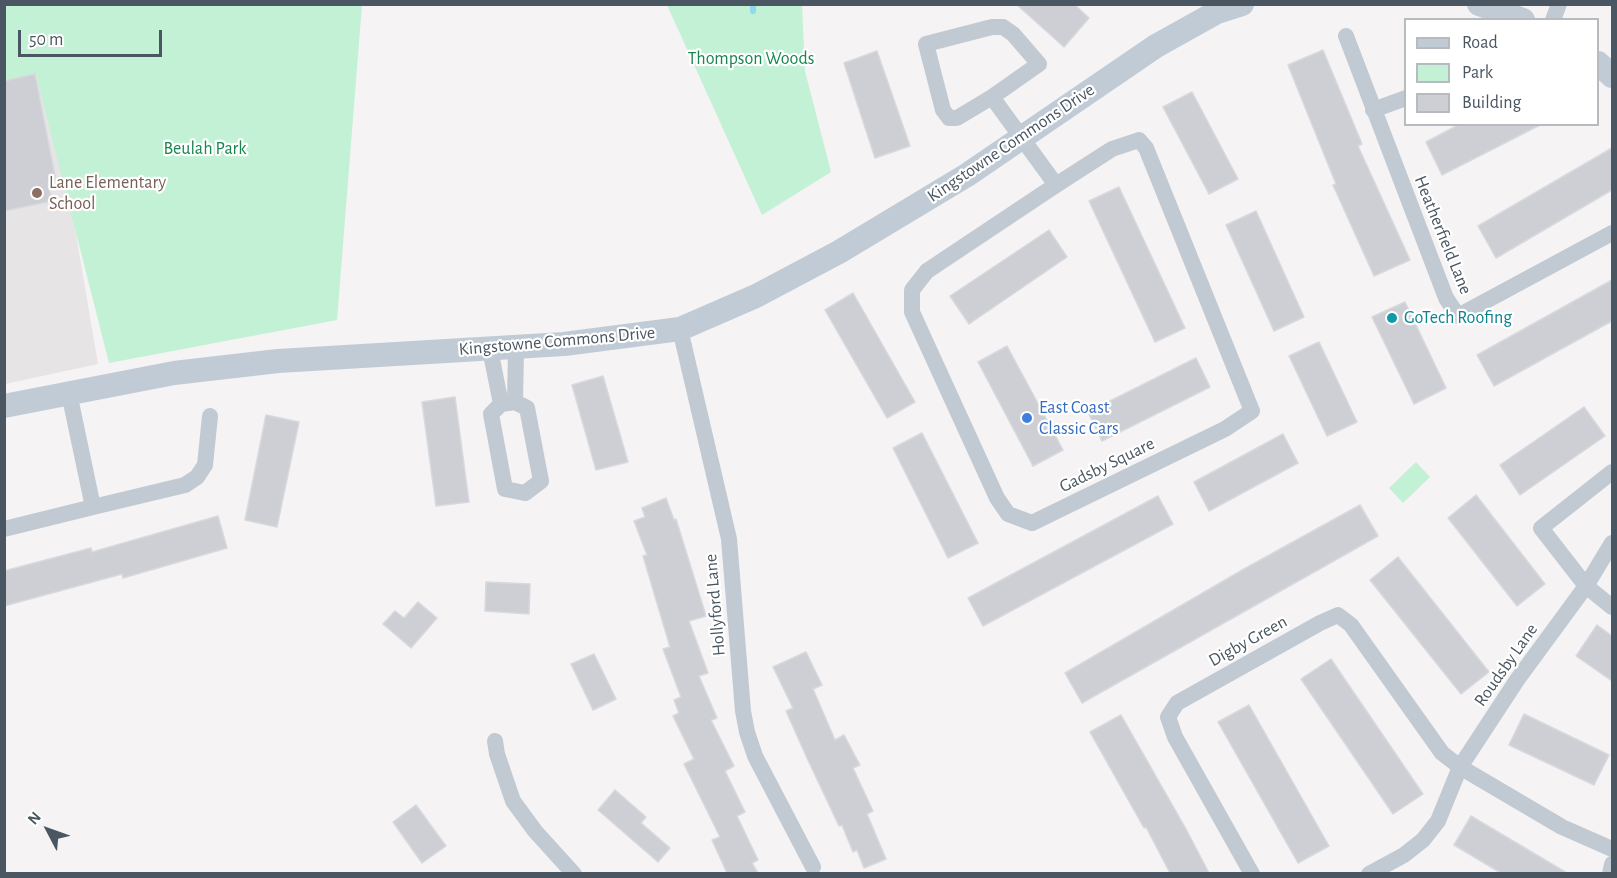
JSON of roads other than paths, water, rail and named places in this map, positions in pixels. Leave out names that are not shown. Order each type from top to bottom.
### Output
[{"type":"street","name":"Kingstowne Commons Drive","points":[[4,406],[174,373],[278,361],[516,348],[680,329],[756,296],[839,252],[967,175],[1215,8],[1242,4]]},
{"type":"street","points":[[1479,4],[1518,18]]},
{"type":"street","points":[[992,27],[1003,27],[1013,34],[1039,64],[992,97],[957,118],[949,118],[943,110],[926,44],[992,27]]},
{"type":"street","name":"Heatherfield Lane","points":[[1346,36],[1446,298],[1458,316],[1612,233]]},
{"type":"street","points":[[1599,64],[1612,75]]},
{"type":"street","points":[[992,97],[1056,185]]},
{"type":"street","points":[[1373,110],[1404,99]]},
{"type":"street","name":"Gadsby Square","points":[[1139,140],[1146,148],[1252,411],[1225,429],[1032,523],[1008,514],[997,498],[912,312],[912,290],[927,271],[1056,185],[1112,149],[1139,140]]},
{"type":"street","name":"Hollyford Lane","points":[[680,329],[729,539],[743,711],[747,732],[755,756],[813,867]]},
{"type":"street","points":[[508,403],[527,408],[541,481],[525,493],[505,489],[491,414],[508,403],[516,348]]},
{"type":"street","points":[[490,349],[508,403]]},
{"type":"street","points":[[69,393],[93,507]]},
{"type":"street","points":[[4,529],[185,485],[197,477],[205,465],[210,416]]},
{"type":"street","points":[[1612,472],[1541,528],[1586,586],[1612,607]]},
{"type":"street","name":"Roudsby Lane","points":[[1460,766],[1517,680],[1586,586],[1612,543]]},
{"type":"street","name":"Digby Green","points":[[1252,873],[1175,737],[1168,717],[1177,703],[1338,615],[1352,625],[1442,753],[1562,827],[1612,849]]},
{"type":"street","points":[[495,741],[497,754],[513,801],[535,831],[574,873]]},
{"type":"street","points":[[1369,873],[1404,855],[1423,840],[1438,821],[1460,766]]},
{"type":"street","points":[[1610,873],[1612,864]]},
{"type":"waterway","points":[[753,4],[753,11]]},
{"type":"place","name":"Lane Elementary School","points":[[37,193]]},
{"type":"place","name":"GoTech Roofing","points":[[1392,318]]},
{"type":"place","name":"East Coast Classic Cars","points":[[1027,418]]},
{"type":"park label","name":"Thompson Woods","points":[[751,59]]},
{"type":"park label","name":"Beulah Park","points":[[205,149]]}]
